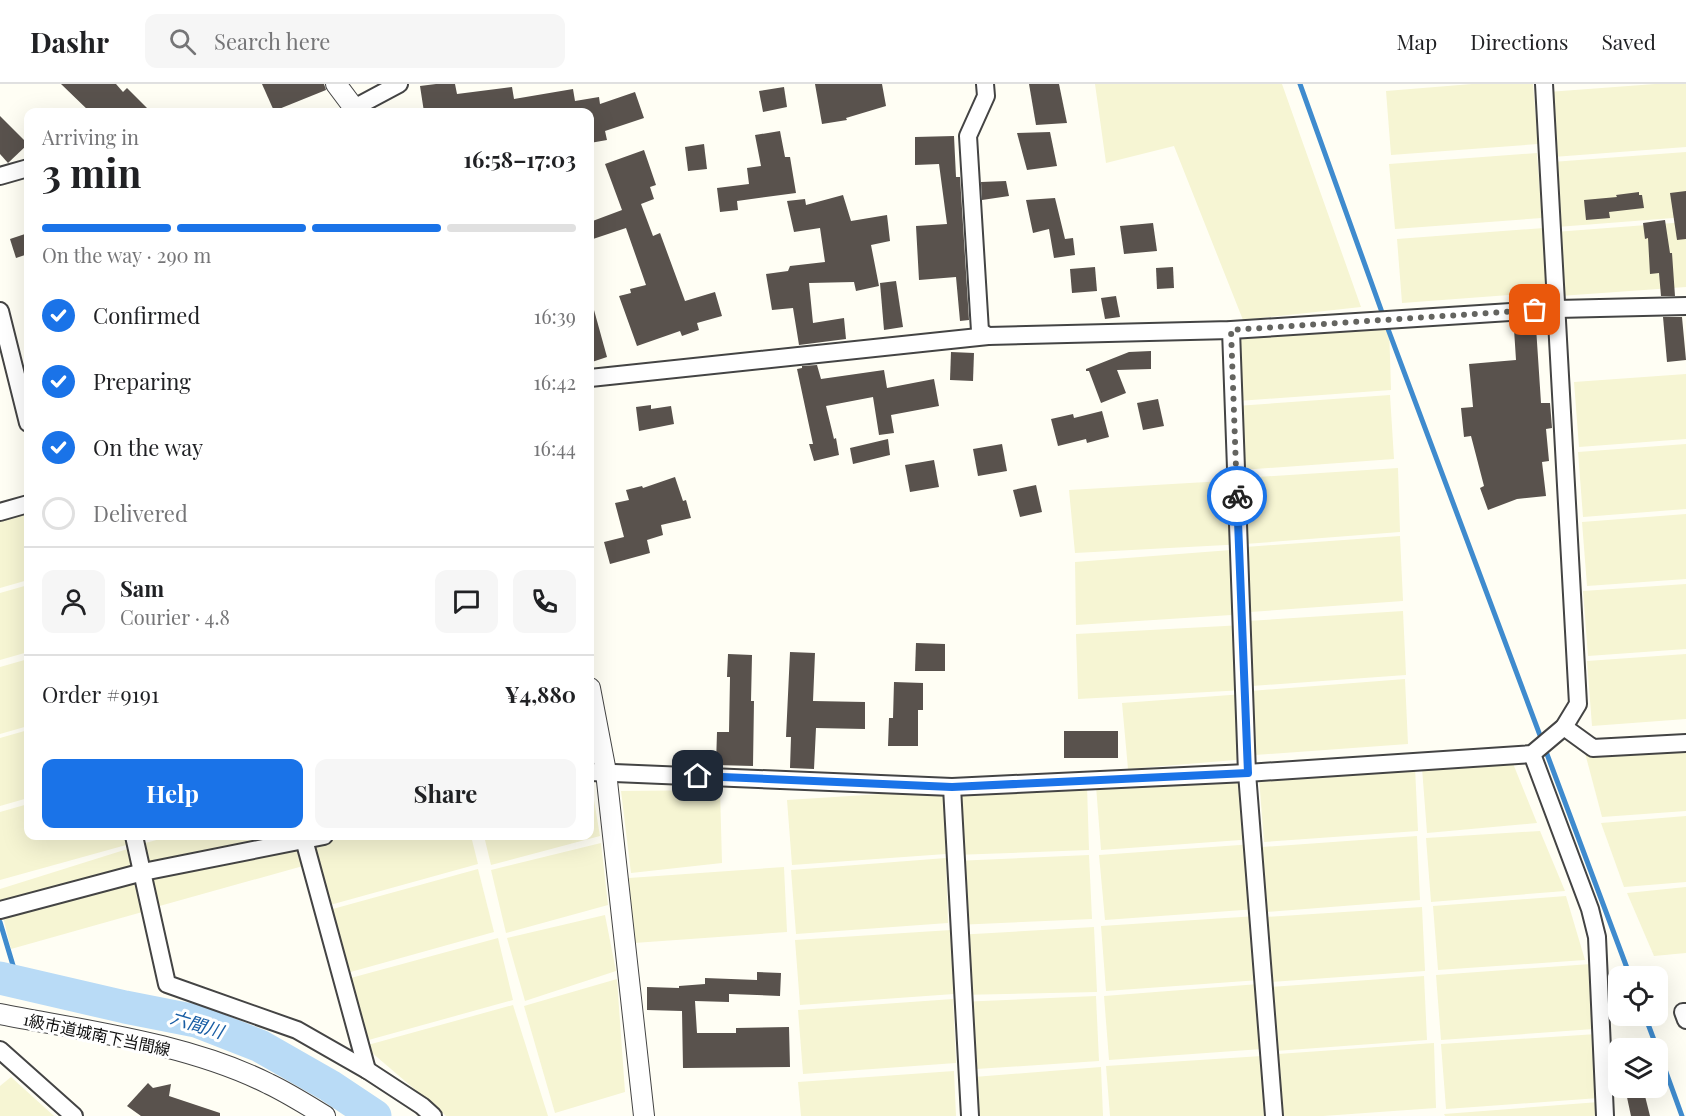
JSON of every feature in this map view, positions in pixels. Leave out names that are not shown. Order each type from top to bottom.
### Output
[{"type":"street","points":[[336,84],[354,108]]},
{"type":"street","points":[[359,108],[399,84]]},
{"type":"street","points":[[985,84],[986,96],[968,136],[980,331],[988,336]]},
{"type":"street","points":[[598,772],[952,787],[1248,773],[1532,754],[1564,727],[1578,704],[1544,84]]},
{"type":"street","points":[[0,176],[24,169]]},
{"type":"street","points":[[594,378],[988,336],[1231,330],[1557,309],[1686,306]]},
{"type":"street","points":[[0,311],[24,407]]},
{"type":"street","points":[[1231,330],[1248,773],[1274,1116]]},
{"type":"street","points":[[0,512],[24,505]]},
{"type":"street","points":[[1564,727],[1593,748],[1686,743]]},
{"type":"street","points":[[594,730],[644,1116]]},
{"type":"street","points":[[1532,754],[1590,909],[1597,937],[1605,1116]]},
{"type":"street","points":[[952,787],[970,1116]]},
{"type":"street","points":[[135,840],[166,984],[297,1030],[367,1070],[422,1106],[433,1116]]},
{"type":"street","points":[[0,910],[143,872],[295,840]]},
{"type":"street","points":[[305,840],[367,1070]]},
{"type":"street","points":[[1686,1012],[1683,1012],[1686,1020]]},
{"type":"street","name":"1級市道城南下当間線","points":[[0,1014],[150,1043],[218,1064],[268,1083],[325,1116]]},
{"type":"street","points":[[0,1050],[74,1116]]},
{"type":"green space","points":[[1095,84],[1282,84],[1361,307],[1243,320],[1174,146],[1106,163]]},
{"type":"green space","points":[[1472,84],[1533,84],[1538,144],[1391,155],[1386,91]]},
{"type":"green space","points":[[1686,84],[1686,147],[1553,157],[1548,92]]},
{"type":"green space","points":[[1686,152],[1686,217],[1557,227],[1552,162]]},
{"type":"green space","points":[[1537,153],[1542,218],[1395,229],[1389,164]]},
{"type":"green space","points":[[1686,222],[1686,287],[1560,296],[1555,232]]},
{"type":"green space","points":[[1544,228],[1549,292],[1402,303],[1397,239]]},
{"type":"green space","points":[[1389,326],[1391,390],[1238,401],[1232,336]]},
{"type":"green space","points":[[1686,374],[1686,439],[1579,447],[1574,382]]},
{"type":"green space","points":[[1390,395],[1394,459],[1241,470],[1236,406]]},
{"type":"green space","points":[[1686,444],[1686,509],[1583,517],[1578,452]]},
{"type":"green space","points":[[1398,468],[1400,532],[1245,544],[1075,553],[1069,490]]},
{"type":"green space","points":[[24,514],[24,581],[0,588],[0,521]]},
{"type":"green space","points":[[1686,514],[1686,579],[1587,586],[1582,522]]},
{"type":"green space","points":[[1400,536],[1403,601],[1250,612],[1245,547]]},
{"type":"green space","points":[[1244,549],[1247,614],[1076,625],[1075,562]]},
{"type":"green space","points":[[1686,584],[1686,649],[1588,656],[1583,591]]},
{"type":"green space","points":[[24,586],[24,653],[0,660],[0,593]]},
{"type":"green space","points":[[1403,611],[1406,675],[1252,686],[1247,621]]},
{"type":"green space","points":[[1243,625],[1245,690],[1078,699],[1076,634]]},
{"type":"green space","points":[[1686,654],[1686,719],[1592,726],[1587,661]]},
{"type":"green space","points":[[24,660],[24,727],[0,734],[0,667]]},
{"type":"green space","points":[[1405,679],[1408,744],[1255,755],[1250,691]]},
{"type":"green space","points":[[1244,694],[1247,759],[1128,769],[1122,703]]},
{"type":"green space","points":[[24,731],[24,799],[0,806],[0,738]]},
{"type":"green space","points":[[1686,747],[1686,811],[1602,817],[1585,753]]},
{"type":"green space","points":[[1512,761],[1537,823],[1427,833],[1422,768]]},
{"type":"green space","points":[[1415,767],[1418,831],[1264,842],[1259,778]]},
{"type":"green space","points":[[1252,775],[1255,839],[1101,850],[1096,786]]},
{"type":"green space","points":[[1087,786],[1089,850],[954,855],[952,797]]},
{"type":"green space","points":[[720,790],[722,863],[631,873],[621,791]]},
{"type":"green space","points":[[944,790],[946,854],[792,865],[787,800]]},
{"type":"green space","points":[[594,800],[600,836],[594,838]]},
{"type":"green space","points":[[24,805],[24,840],[137,840],[137,842],[0,880],[0,812]]},
{"type":"green space","points":[[1686,816],[1686,882],[1624,887],[1601,823]]},
{"type":"green space","points":[[1540,831],[1565,891],[1431,902],[1426,838]]},
{"type":"green space","points":[[1417,836],[1420,900],[1267,912],[1262,847]]},
{"type":"green space","points":[[156,840],[296,840],[303,866],[156,907],[138,845]]},
{"type":"green space","points":[[324,840],[472,840],[478,864],[330,905],[312,843]]},
{"type":"green space","points":[[485,840],[585,840],[491,865]]},
{"type":"green space","points":[[601,843],[608,905],[506,933],[491,870]]},
{"type":"green space","points":[[1254,844],[1257,909],[1105,920],[1099,855]]},
{"type":"green space","points":[[137,846],[153,909],[11,949],[0,905],[0,889]]},
{"type":"green space","points":[[1089,855],[1092,919],[956,925],[954,861]]},
{"type":"green space","points":[[946,858],[948,923],[796,934],[791,870]]},
{"type":"green space","points":[[784,867],[787,932],[634,943],[629,878]]},
{"type":"green space","points":[[478,869],[494,932],[347,973],[329,910]]},
{"type":"green space","points":[[1686,887],[1686,953],[1654,956],[1627,893]]},
{"type":"green space","points":[[1566,896],[1585,960],[1438,970],[1433,906]]},
{"type":"green space","points":[[1422,907],[1425,971],[1271,982],[1266,917]]},
{"type":"green space","points":[[605,915],[616,971],[525,1001],[507,938]]},
{"type":"green space","points":[[1257,916],[1260,980],[1106,991],[1101,926]]},
{"type":"green space","points":[[1094,927],[1097,992],[959,995],[956,935]]},
{"type":"green space","points":[[951,930],[954,994],[800,1005],[795,940]]},
{"type":"green space","points":[[498,938],[513,1000],[365,1041],[347,979]]},
{"type":"green space","points":[[1591,964],[1594,1029],[1441,1040],[1436,975]]},
{"type":"green space","points":[[1424,976],[1427,1040],[1275,1051],[1270,987]]},
{"type":"green space","points":[[617,979],[625,1092],[555,1113],[524,1006]]},
{"type":"green space","points":[[1259,984],[1262,1049],[1109,1060],[1104,996]]},
{"type":"green space","points":[[1096,996],[1099,1061],[961,1070],[959,1002]]},
{"type":"green space","points":[[953,999],[956,1063],[803,1074],[798,1010]]},
{"type":"green space","points":[[513,1005],[548,1116],[446,1116],[364,1046]]},
{"type":"green space","points":[[1597,1034],[1599,1098],[1446,1109],[1441,1044]]},
{"type":"green space","points":[[1434,1043],[1436,1108],[1323,1116],[1283,1116],[1278,1054]]},
{"type":"green space","points":[[1262,1056],[1264,1116],[1110,1116],[1106,1066]]},
{"type":"green space","points":[[1101,1067],[1103,1116],[962,1116],[961,1078]]},
{"type":"green space","points":[[954,1071],[956,1116],[801,1116],[798,1082]]},
{"type":"green space","points":[[11,1077],[54,1116],[0,1116],[0,1086]]},
{"type":"green space","points":[[1599,1102],[1600,1116],[1445,1116],[1444,1114]]},
{"type":"building","points":[[61,84],[116,84],[123,92],[127,88],[147,108],[86,108]]},
{"type":"building","points":[[262,84],[324,84],[326,90],[281,108],[273,108]]},
{"type":"building","points":[[455,84],[457,94],[512,87],[514,99],[573,89],[575,101],[599,97],[600,104],[635,92],[644,118],[605,131],[607,140],[594,142],[594,108],[423,108],[420,86]]},
{"type":"building","points":[[815,84],[882,84],[886,106],[846,118],[847,120],[822,124]]},
{"type":"building","points":[[1029,84],[1059,84],[1067,123],[1036,125]]},
{"type":"building","points":[[784,87],[787,107],[763,112],[759,91]]},
{"type":"building","points":[[0,116],[24,140],[24,148],[8,163],[0,154]]},
{"type":"building","points":[[780,131],[785,157],[790,157],[796,193],[737,201],[738,210],[720,212],[717,188],[749,184],[747,168],[761,166],[755,135]]},
{"type":"building","points":[[1050,132],[1057,166],[1027,170],[1017,133]]},
{"type":"building","points":[[954,136],[956,177],[960,177],[969,320],[960,321],[956,277],[919,280],[916,226],[947,224],[939,164],[915,165],[915,137]]},
{"type":"building","points":[[704,144],[707,169],[688,171],[685,147]]},
{"type":"building","points":[[644,150],[656,185],[650,187],[654,199],[641,204],[653,236],[660,233],[685,301],[715,292],[722,316],[697,323],[699,330],[682,336],[680,331],[637,346],[619,296],[631,293],[630,289],[646,285],[626,228],[594,239],[594,220],[622,210],[605,164]]},
{"type":"building","points":[[1006,181],[1009,196],[982,200],[981,182]]},
{"type":"building","points":[[1686,191],[1686,239],[1677,240],[1670,193]]},
{"type":"building","points":[[1639,192],[1639,195],[1642,195],[1644,208],[1609,212],[1610,218],[1586,220],[1584,200]]},
{"type":"building","points":[[843,195],[851,221],[887,215],[890,241],[871,245],[879,286],[856,291],[854,282],[809,283],[813,323],[844,318],[846,339],[799,345],[793,308],[772,310],[766,274],[788,271],[790,266],[825,262],[820,228],[794,232],[787,201],[805,199],[806,205]]},
{"type":"building","points":[[1055,198],[1065,239],[1073,238],[1075,255],[1054,258],[1049,229],[1033,233],[1026,200]]},
{"type":"building","points":[[1665,220],[1670,253],[1672,253],[1675,296],[1661,296],[1659,273],[1650,274],[1648,238],[1645,239],[1643,223]]},
{"type":"building","points":[[1153,223],[1157,251],[1124,254],[1120,226]]},
{"type":"building","points":[[24,234],[24,255],[16,258],[10,239]]},
{"type":"building","points":[[1095,267],[1097,291],[1072,293],[1070,269]]},
{"type":"building","points":[[1173,267],[1174,288],[1157,289],[1156,268]]},
{"type":"building","points":[[896,281],[903,327],[884,330],[880,283]]},
{"type":"building","points":[[1116,296],[1120,317],[1105,319],[1101,298]]},
{"type":"building","points":[[594,310],[607,357],[594,361]]},
{"type":"building","points":[[1663,317],[1682,317],[1686,360],[1667,362]]},
{"type":"building","points":[[1536,327],[1541,403],[1550,403],[1552,428],[1546,429],[1549,461],[1542,462],[1546,496],[1517,499],[1488,510],[1480,488],[1484,486],[1471,436],[1464,437],[1461,408],[1473,407],[1469,364],[1516,360],[1514,329]]},
{"type":"building","points":[[1151,351],[1151,369],[1117,370],[1126,393],[1101,403],[1089,371],[1086,369],[1129,352]]},
{"type":"building","points":[[951,352],[974,353],[973,381],[950,380]]},
{"type":"building","points":[[817,365],[821,379],[884,370],[887,388],[934,379],[939,406],[891,415],[894,433],[879,435],[873,397],[826,406],[839,455],[814,461],[809,444],[813,444],[797,369],[802,366]]},
{"type":"building","points":[[1158,399],[1164,426],[1143,430],[1137,403]]},
{"type":"building","points":[[651,405],[651,409],[671,406],[674,424],[639,431],[636,407]]},
{"type":"building","points":[[1102,411],[1109,437],[1087,443],[1086,439],[1058,446],[1051,419],[1073,414],[1074,418]]},
{"type":"building","points":[[888,439],[890,455],[853,464],[850,448]]},
{"type":"building","points":[[1002,444],[1007,471],[978,476],[973,449]]},
{"type":"building","points":[[934,460],[939,487],[910,492],[905,465]]},
{"type":"building","points":[[675,477],[683,501],[686,500],[691,518],[661,525],[663,535],[647,540],[650,553],[610,564],[604,542],[624,537],[615,503],[629,500],[626,490],[642,486],[643,488]]},
{"type":"building","points":[[1036,485],[1042,512],[1020,517],[1013,490]]},
{"type":"building","points":[[916,643],[945,644],[945,671],[915,671]]},
{"type":"building","points":[[790,652],[815,653],[813,701],[865,702],[865,729],[816,728],[814,769],[790,768],[791,737],[786,737]]},
{"type":"building","points":[[728,654],[752,655],[753,766],[716,765],[717,732],[729,732]]},
{"type":"building","points":[[894,682],[923,683],[923,710],[918,710],[918,746],[888,746],[889,718],[893,718]]},
{"type":"building","points":[[1064,731],[1118,731],[1118,758],[1064,758]]},
{"type":"building","points":[[757,972],[781,973],[780,996],[729,994],[729,1002],[695,1001],[697,1033],[736,1033],[736,1028],[789,1027],[790,1067],[683,1068],[682,1011],[647,1010],[647,987],[679,988],[679,986],[705,984],[705,978],[757,980]]},
{"type":"building","points":[[148,1083],[153,1088],[171,1084],[169,1096],[220,1113],[220,1116],[141,1116],[127,1106]]},
{"type":"building","points":[[1627,1098],[1646,1098],[1650,1116],[1631,1116]]},
{"type":"waterway","points":[[1300,84],[1388,329],[1626,966]]},
{"type":"waterway","points":[[0,922],[18,982]]},
{"type":"waterway","name":"六間川","points":[[0,978],[196,1021],[260,1046],[330,1086],[375,1116]]},
{"type":"waterway","points":[[1649,1026],[1653,1038]]},
{"type":"waterway","points":[[1668,1078],[1682,1116]]},
{"type":"way so far","points":[[1237,496],[1231,330],[1535,310]]},
{"type":"route","points":[[698,776],[952,787],[1248,773],[1237,496]]}]
